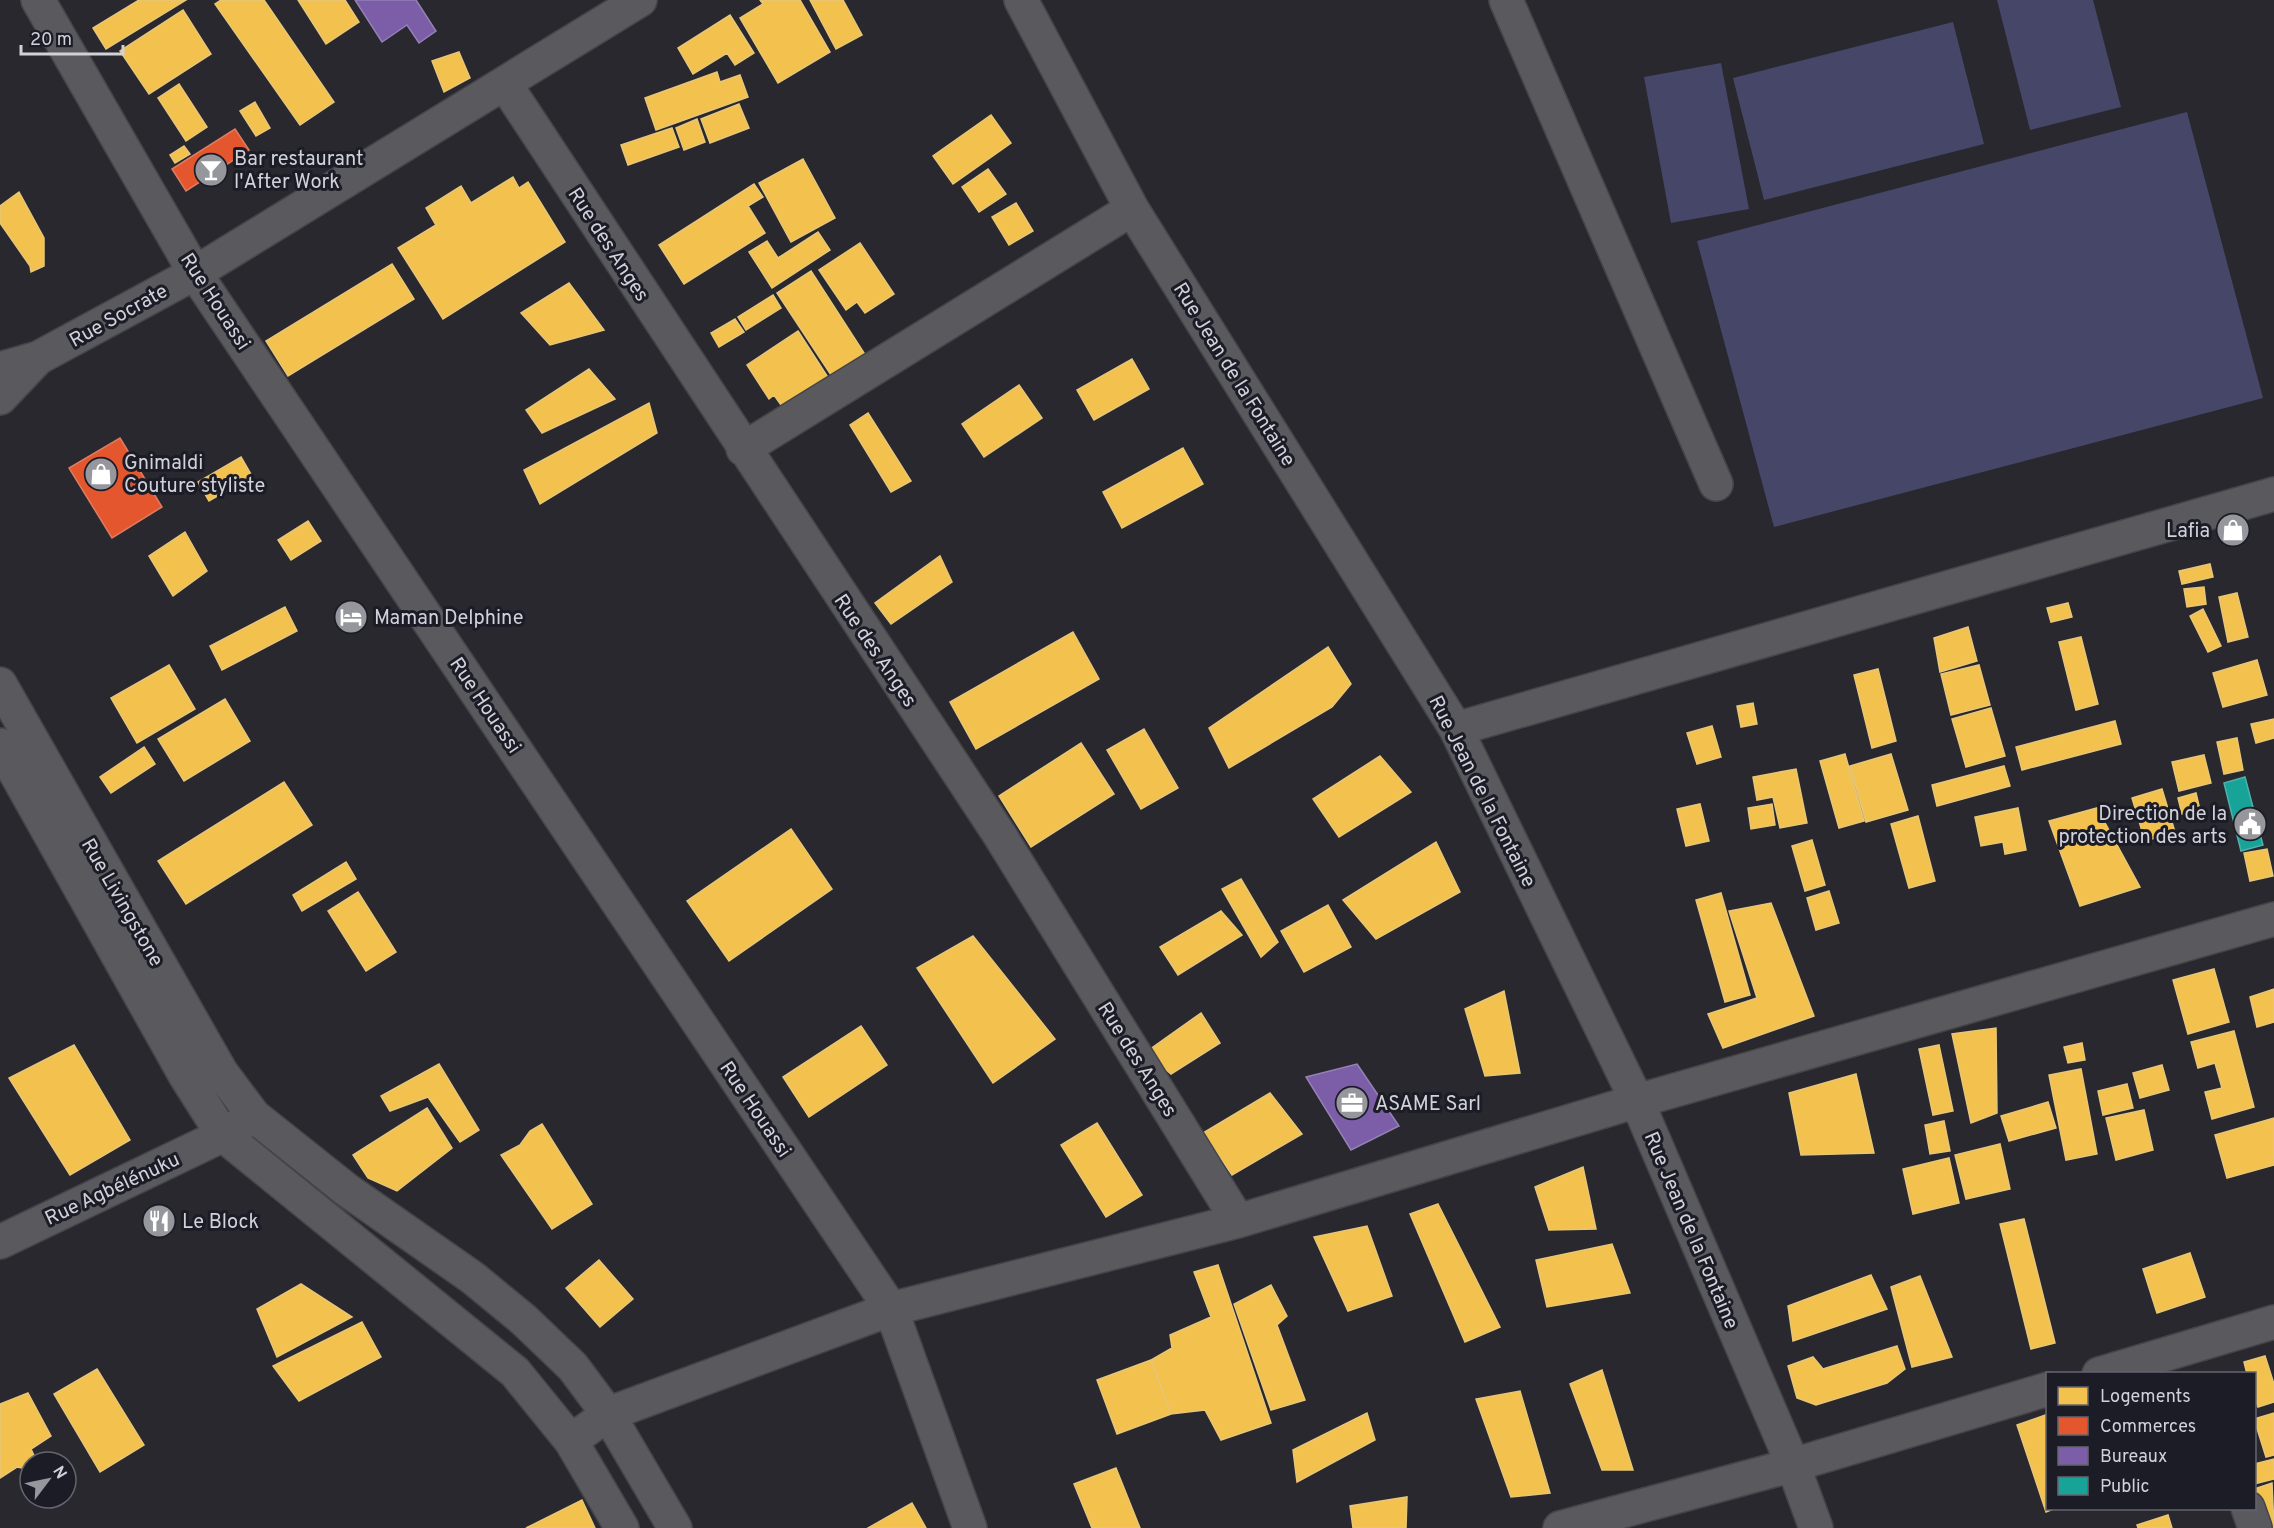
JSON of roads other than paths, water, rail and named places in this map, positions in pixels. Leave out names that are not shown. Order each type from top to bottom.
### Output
[{"type":"street","name":"Rue Houassi","points":[[38,0],[195,273],[891,1309],[970,1528]]},
{"type":"street","name":"Rue Socrate","points":[[38,358],[195,273],[640,0]]},
{"type":"street","name":"Rue Jean de la Fontaine","points":[[1021,0],[1132,209],[1456,729],[1637,1101],[1794,1465],[1816,1528]]},
{"type":"street","points":[[1506,0],[1716,483]]},
{"type":"street","name":"Rue des Anges","points":[[505,84],[743,449],[999,834],[1238,1221]]},
{"type":"street","points":[[743,449],[1132,209]]},
{"type":"street","points":[[0,369],[38,358]]},
{"type":"street","points":[[0,398],[38,358]]},
{"type":"street","points":[[1456,729],[2274,494]]},
{"type":"street","name":"Rue Livingstone","points":[[0,684],[221,1072],[254,1116],[347,1190],[473,1278],[524,1320],[573,1367],[608,1414],[675,1528]]},
{"type":"street","name":"Rue Livingstone","points":[[0,745],[180,1065],[223,1135],[515,1372],[571,1441],[622,1528]]},
{"type":"street","points":[[571,1441],[608,1414],[891,1309],[1238,1221],[1637,1101],[2274,920]]},
{"type":"street","name":"Rue Agbélénuku","points":[[0,1242],[223,1135],[254,1116]]},
{"type":"street","points":[[2112,1372],[2193,1360],[2274,1322]]},
{"type":"street","points":[[1560,1528],[1794,1465],[2046,1390]]},
{"type":"street","points":[[2248,1510],[2255,1528]]},
{"type":"place","name":"Bar restaurant l'After Work","points":[[211,170]]},
{"type":"place","name":"Gnimaldi Couture styliste","points":[[101,474]]},
{"type":"place","name":"Lafia","points":[[2233,530]]},
{"type":"place","name":"Maman Delphine","points":[[351,617]]},
{"type":"place","name":"Direction de la protection des arts","points":[[2250,824]]},
{"type":"place","name":"ASAME Sarl","points":[[1352,1103]]},
{"type":"place","name":"Le Block","points":[[159,1221]]}]
